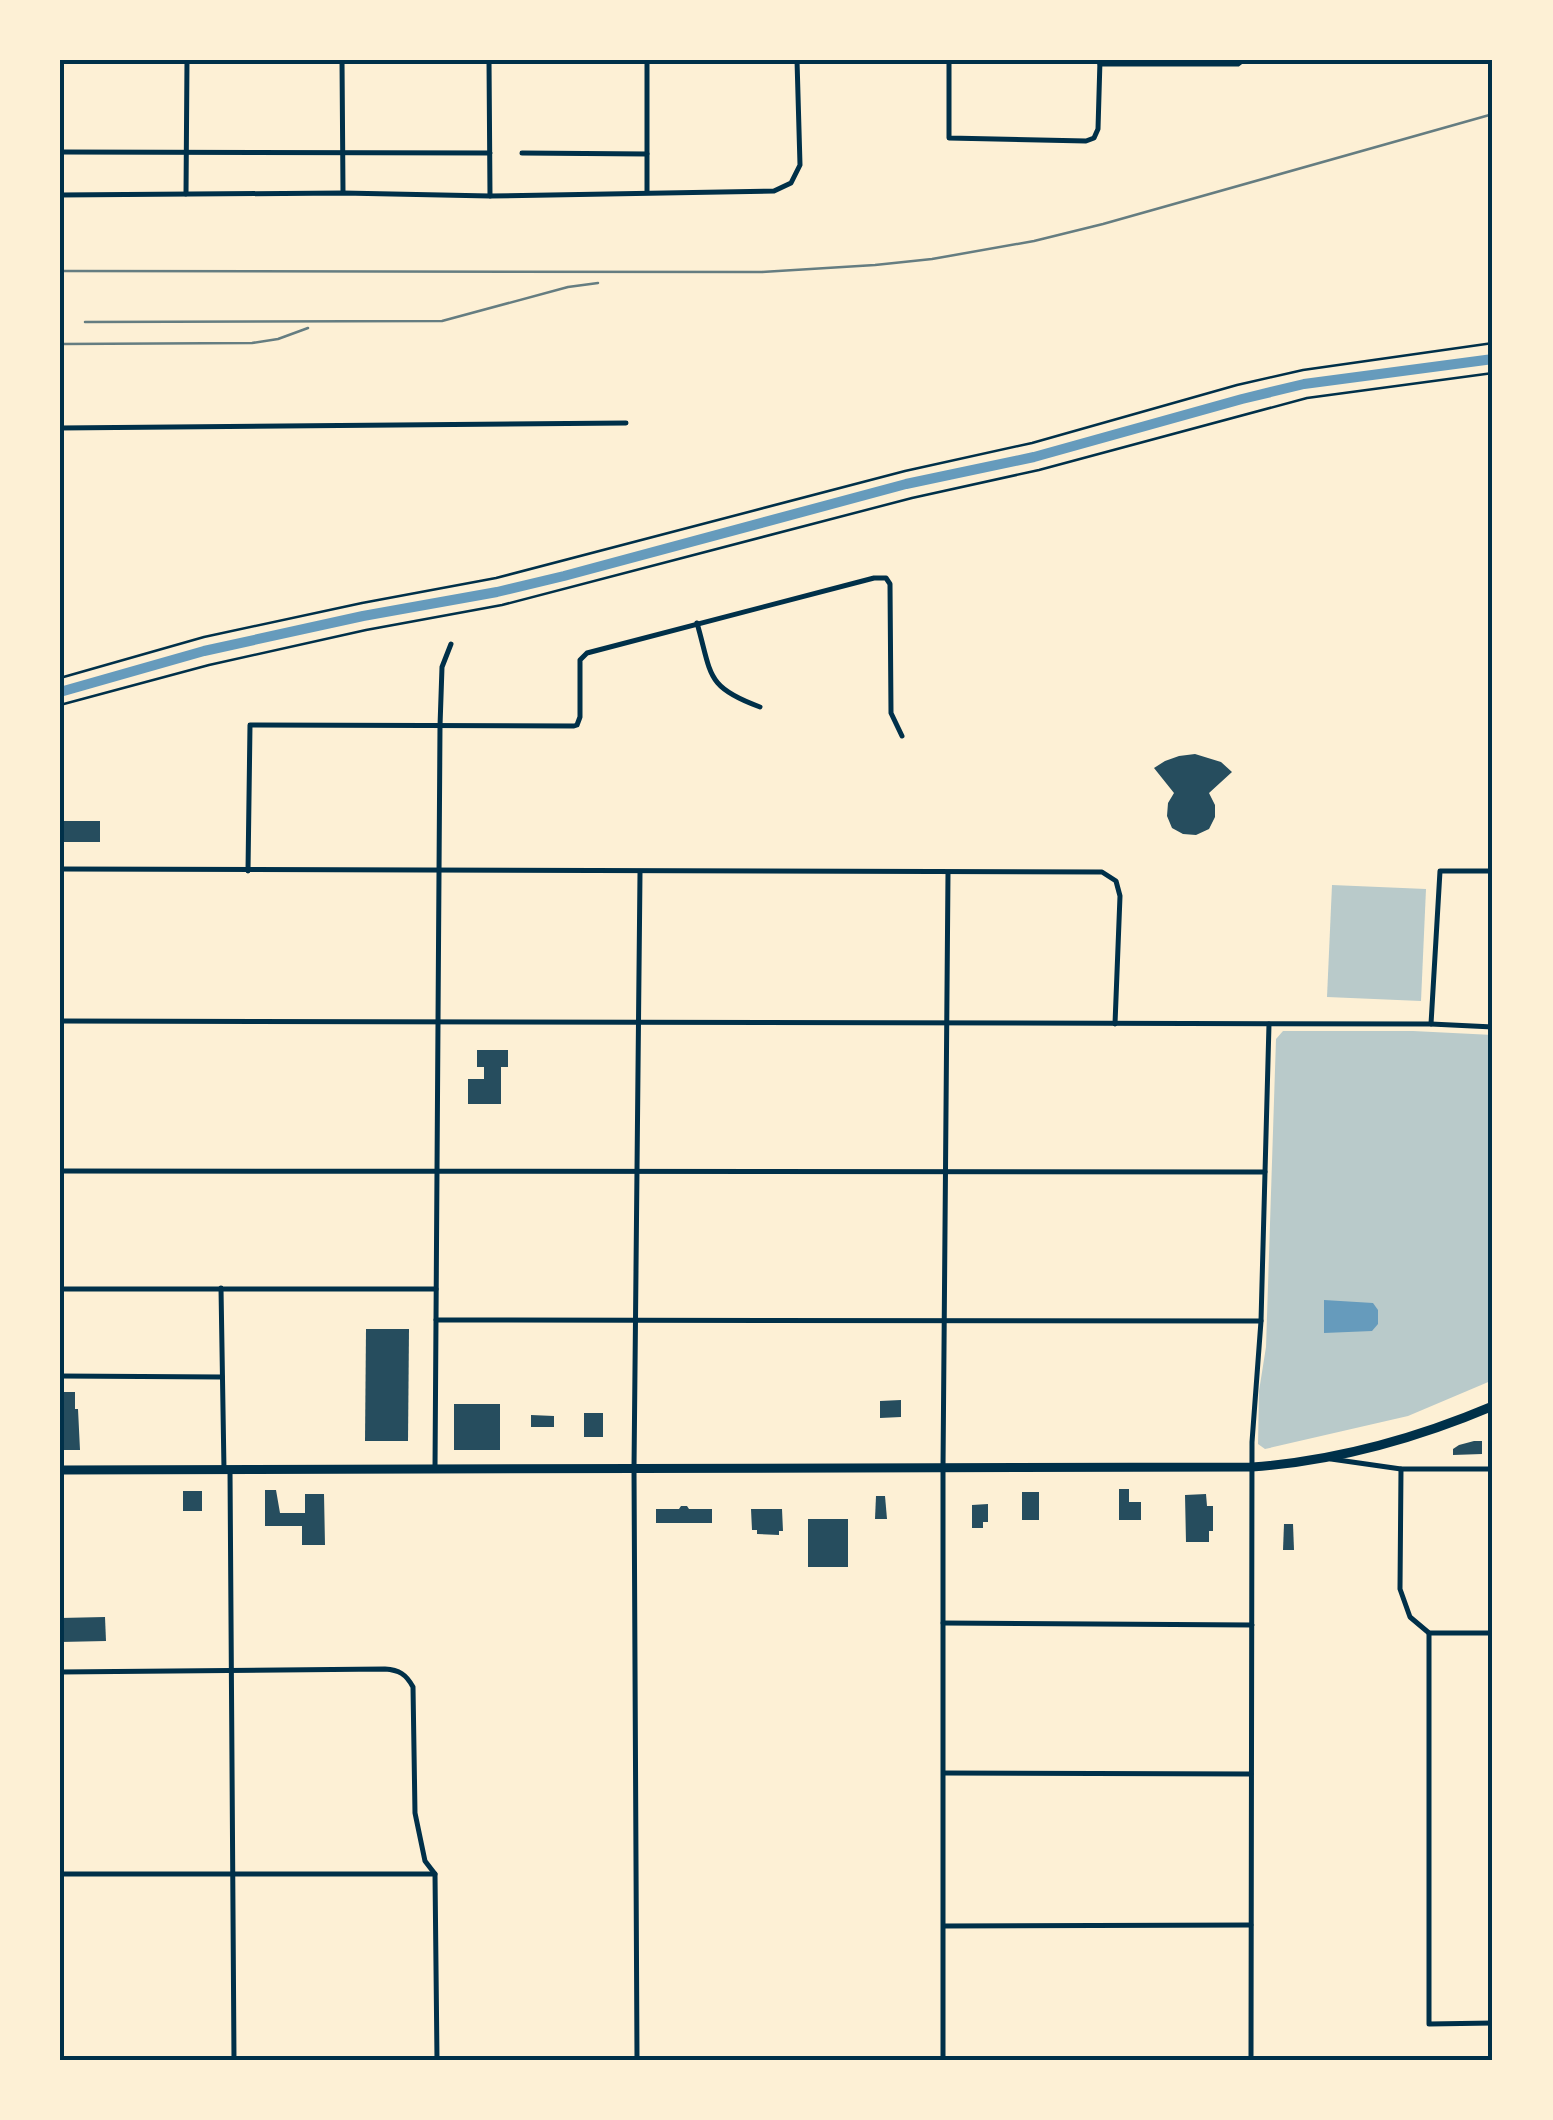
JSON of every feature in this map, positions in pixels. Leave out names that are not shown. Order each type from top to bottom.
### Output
[{"type":"main road","points":[[60,1470],[1252,1466],[1328,1458],[1446,1426],[1493,1406]]},
{"type":"street","points":[[186,194],[187,60]]},
{"type":"street","points":[[342,60],[342,192]]},
{"type":"street","points":[[490,60],[490,196]]},
{"type":"street","points":[[646,60],[648,192]]},
{"type":"street","points":[[60,195],[342,192],[490,196],[774,191],[791,183],[800,165],[797,60]]},
{"type":"street","points":[[949,60],[949,138],[1066,141],[1094,138],[1099,118],[1100,62],[1238,64],[1243,60]]},
{"type":"street","points":[[60,152],[490,154]]},
{"type":"street","points":[[522,152],[647,154]]},
{"type":"street","points":[[60,428],[626,423]]},
{"type":"street","points":[[248,870],[250,725],[577,725],[583,656],[697,622],[874,578],[886,578],[891,596],[890,713],[902,736]]},
{"type":"street","points":[[697,622],[717,684],[737,698],[760,706]]},
{"type":"street","points":[[435,1469],[440,726],[442,667],[451,644]]},
{"type":"street","points":[[60,870],[1102,872],[1116,881],[1120,896],[1115,1024]]},
{"type":"street","points":[[1431,1024],[1440,871],[1493,871]]},
{"type":"street","points":[[637,2060],[634,1468],[640,872]]},
{"type":"street","points":[[943,2060],[948,872]]},
{"type":"street","points":[[60,1021],[1431,1024],[1493,1028]]},
{"type":"street","points":[[1251,2060],[1252,1466],[1261,1322],[1268,1024]]},
{"type":"street","points":[[60,1171],[1264,1172]]},
{"type":"street","points":[[220,1288],[231,1670],[234,2060]]},
{"type":"street","points":[[60,1289],[436,1289]]},
{"type":"street","points":[[436,1320],[1261,1322]]},
{"type":"street","points":[[60,1376],[222,1377]]},
{"type":"street","points":[[1328,1458],[1401,1469],[1493,1469]]},
{"type":"street","points":[[1401,1469],[1400,1589],[1410,1617],[1429,1633],[1493,1633]]},
{"type":"street","points":[[943,1624],[1252,1625]]},
{"type":"street","points":[[1429,1633],[1429,2024],[1493,2024]]},
{"type":"street","points":[[60,1672],[384,1669],[407,1676],[413,1687],[415,1813],[425,1861],[435,1874],[437,2060]]},
{"type":"street","points":[[944,1773],[1252,1774]]},
{"type":"street","points":[[60,1874],[435,1874]]},
{"type":"street","points":[[944,1926],[1252,1926]]},
{"type":"lane","points":[[60,678],[204,638],[496,578],[905,471],[1032,443],[1238,385],[1303,370],[1493,342]]},
{"type":"lane","points":[[60,705],[209,664],[502,606],[1307,398],[1493,372]]},
{"type":"shaded area","points":[[1332,885],[1426,889],[1421,1001],[1327,997]]},
{"type":"shaded area","points":[[1283,1031],[1493,1035],[1493,1380],[1408,1416],[1265,1449],[1258,1444],[1259,1391],[1266,1347],[1276,1039]]},
{"type":"water","points":[[1324,1300],[1373,1303],[1378,1310],[1378,1324],[1372,1331],[1324,1333]]},
{"type":"building","points":[[1195,754],[1221,762],[1232,772],[1209,793],[1215,817],[1209,829],[1196,835],[1172,828],[1167,816],[1174,793],[1154,768],[1179,756]]},
{"type":"building","points":[[60,821],[100,821],[100,842],[60,842]]},
{"type":"building","points":[[477,1050],[508,1050],[508,1067],[501,1067],[501,1104],[468,1104],[468,1079],[484,1079],[484,1067],[477,1067]]},
{"type":"building","points":[[366,1329],[409,1329],[408,1441],[365,1441]]},
{"type":"building","points":[[61,1392],[75,1392],[80,1450],[60,1450]]},
{"type":"building","points":[[901,1400],[901,1417],[880,1418],[880,1401]]},
{"type":"building","points":[[454,1404],[500,1404],[500,1450],[454,1450]]},
{"type":"building","points":[[584,1413],[603,1413],[603,1437],[584,1437]]},
{"type":"building","points":[[531,1415],[554,1416],[554,1427],[531,1427]]},
{"type":"building","points":[[1482,1441],[1482,1454],[1453,1455],[1453,1449],[1459,1445]]},
{"type":"building","points":[[1119,1489],[1129,1489],[1129,1502],[1141,1502],[1141,1520],[1119,1520]]},
{"type":"building","points":[[265,1490],[276,1490],[280,1513],[305,1513],[305,1494],[324,1494],[325,1545],[302,1545],[302,1526],[265,1526]]},
{"type":"building","points":[[183,1491],[202,1491],[202,1511],[183,1511]]},
{"type":"building","points":[[1022,1492],[1039,1492],[1039,1520],[1022,1520]]},
{"type":"building","points":[[1206,1494],[1207,1506],[1213,1506],[1209,1542],[1186,1542],[1185,1495]]},
{"type":"building","points":[[876,1496],[885,1496],[887,1519],[875,1519]]},
{"type":"building","points":[[988,1504],[988,1522],[983,1522],[983,1528],[972,1528],[972,1505]]},
{"type":"building","points":[[656,1509],[712,1509],[712,1523],[656,1523]]},
{"type":"building","points":[[751,1509],[782,1509],[783,1531],[779,1535],[757,1534],[757,1530],[752,1530]]},
{"type":"building","points":[[808,1519],[848,1519],[848,1567],[808,1567]]},
{"type":"building","points":[[1284,1524],[1293,1524],[1294,1550],[1283,1550]]},
{"type":"building","points":[[105,1617],[106,1641],[60,1642],[60,1618]]},
{"type":"waterway","points":[[60,692],[204,651],[564,576],[906,484],[1034,457],[1304,384],[1493,359]]},
{"type":"railway","points":[[60,271],[762,272],[932,259],[1103,224],[1493,114]]},
{"type":"railway","points":[[85,322],[442,321],[568,287],[598,283]]},
{"type":"railway","points":[[61,344],[252,343],[308,328]]}]
